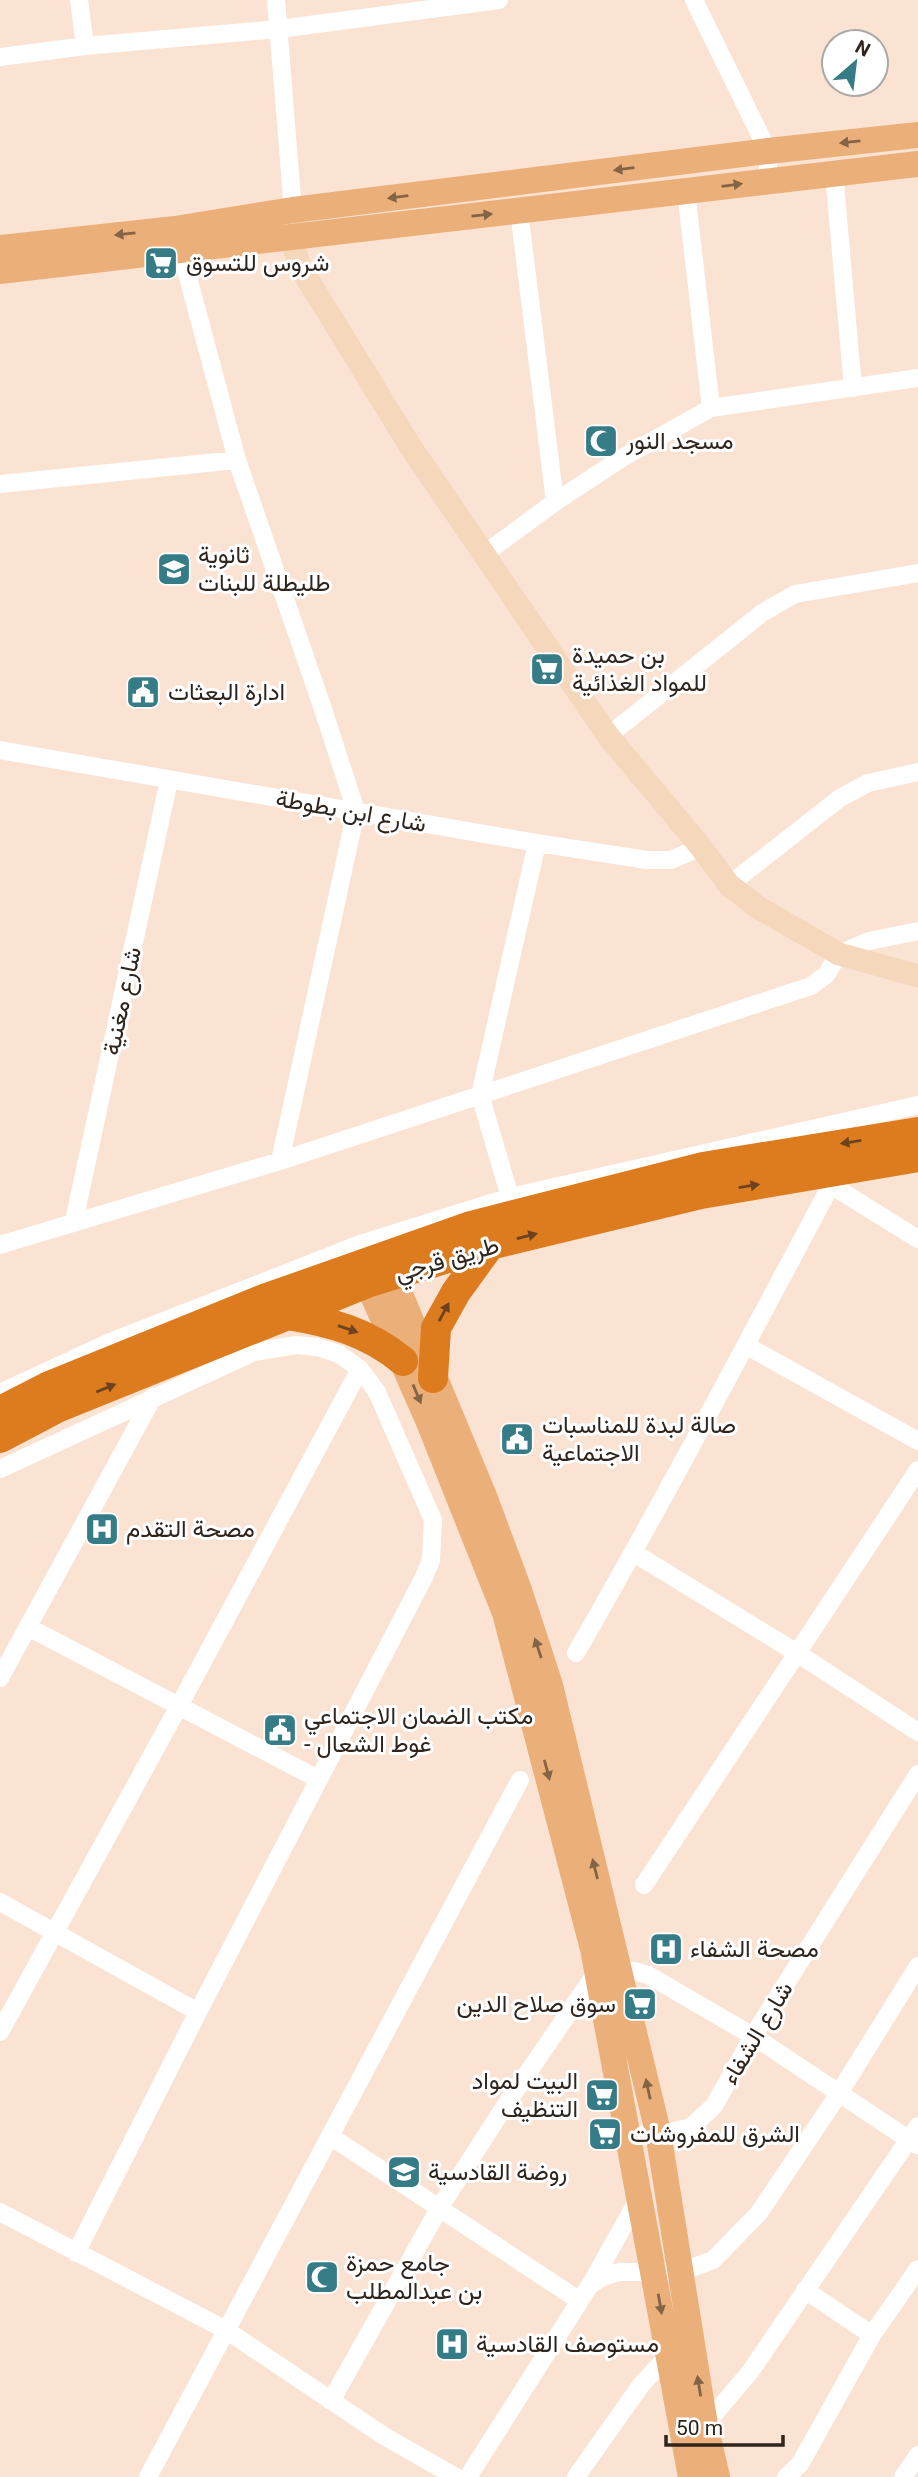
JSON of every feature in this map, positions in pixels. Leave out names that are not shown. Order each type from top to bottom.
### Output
[{"type":"highway","name":"طريق قرجي","points":[[0,1411],[53,1397],[286,1315],[376,1269],[471,1226],[703,1167],[918,1132]]},
{"type":"highway","name":"طريق قرجي","points":[[0,1438],[53,1397],[264,1299],[376,1269],[490,1245],[701,1194],[834,1178],[918,1157]]},
{"type":"highway","points":[[433,1378],[436,1328],[456,1292],[490,1245]]},
{"type":"highway","points":[[286,1315],[349,1329],[369,1337],[403,1361]]},
{"type":"main road","points":[[0,271],[178,239],[293,210],[918,135]]},
{"type":"main road","points":[[0,248],[291,236],[918,164]]},
{"type":"main road","points":[[293,210],[291,236],[299,265],[410,446],[608,736],[701,847],[729,886],[759,908],[839,954],[918,976]]},
{"type":"main road","points":[[376,1269],[403,1361],[519,1590],[550,1685],[616,1961],[608,1972],[628,2136],[668,2355],[685,2472]]},
{"type":"main road","points":[[376,1269],[444,1399],[473,1500]]},
{"type":"main road","points":[[608,1972],[658,2132],[705,2425],[717,2477]]},
{"type":"street","points":[[79,0],[85,46]]},
{"type":"street","points":[[276,0],[293,210]]},
{"type":"street","points":[[0,57],[85,46],[279,29],[499,0]]},
{"type":"street","points":[[694,0],[768,151],[768,181]]},
{"type":"street","points":[[834,173],[853,388]]},
{"type":"street","points":[[686,191],[711,408]]},
{"type":"street","points":[[519,211],[555,502]]},
{"type":"street","points":[[178,239],[237,460],[323,706],[356,811],[280,1161]]},
{"type":"street","points":[[483,555],[555,502],[622,458],[711,408],[918,378]]},
{"type":"street","points":[[0,484],[237,460]]},
{"type":"street","points":[[608,736],[762,613],[795,594],[918,573]]},
{"type":"street","name":"شارع ابن بطوطة","points":[[0,750],[537,844],[647,860],[671,860],[701,847]]},
{"type":"street","points":[[729,886],[840,798],[868,783],[918,772]]},
{"type":"street","name":"شارع مغنية","points":[[74,1221],[169,780]]},
{"type":"street","points":[[510,1197],[480,1095],[537,844]]},
{"type":"street","points":[[0,1245],[280,1161],[811,986],[826,975],[839,954],[869,941],[918,931]]},
{"type":"street","points":[[0,1393],[108,1343],[363,1243],[510,1197],[918,1105]]},
{"type":"street","points":[[576,1653],[747,1346],[834,1178],[918,1239]]},
{"type":"street","points":[[0,1469],[254,1352],[296,1345],[317,1347],[339,1354],[360,1369],[377,1392],[433,1520],[430,1560],[424,1577],[76,2253]]},
{"type":"street","points":[[747,1346],[918,1441]]},
{"type":"street","points":[[0,2032],[360,1369]]},
{"type":"street","points":[[0,1678],[153,1397]]},
{"type":"street","points":[[644,1885],[918,1470]]},
{"type":"street","points":[[433,1520],[473,1500]]},
{"type":"street","points":[[634,1553],[918,1732]]},
{"type":"street","points":[[28,1627],[318,1779]]},
{"type":"street","name":"شارع الشفاء","points":[[628,2136],[671,2132],[691,2127],[714,2106],[753,2036],[918,1774]]},
{"type":"street","points":[[148,2477],[520,1780]]},
{"type":"street","points":[[0,1902],[198,2012]]},
{"type":"street","points":[[590,2285],[619,2272],[681,2272],[713,2260],[759,2213],[838,2095],[918,1966]]},
{"type":"street","points":[[331,2401],[440,2207],[502,2112],[608,1972],[634,1971],[648,1975],[753,2036],[838,2095],[915,2137],[805,2290],[750,2372],[705,2425]]},
{"type":"street","points":[[330,2136],[580,2301]]},
{"type":"street","points":[[468,2477],[590,2285],[639,2199]]},
{"type":"street","points":[[0,2212],[226,2330],[384,2436],[456,2477]]},
{"type":"street","points":[[786,2477],[800,2464],[872,2335],[918,2269]]},
{"type":"street","points":[[805,2290],[872,2335]]},
{"type":"street","points":[[576,2477],[641,2385],[668,2355]]},
{"type":"street","points":[[904,2477],[918,2455]]},
{"type":"place","name":"شروس للتسوق","points":[[161,263]]},
{"type":"place","name":"مسجد النور","points":[[601,441]]},
{"type":"place","name":"ثانوية طليطلة للبنات","points":[[174,569]]},
{"type":"place","name":"بن حميدة للمواد الغذائية","points":[[547,669]]},
{"type":"place","name":"ادارة البعثات","points":[[143,692]]},
{"type":"place","name":"صالة لبدة للمناسبات الاجتماعية","points":[[517,1439]]},
{"type":"place","name":"مصحة التقدم","points":[[102,1529]]},
{"type":"place","name":"مكتب الضمان الاجتماعي - غوط الشعال","points":[[280,1730]]},
{"type":"place","name":"مصحة الشفاء","points":[[666,1949]]},
{"type":"place","name":"سوق صلاح الدين","points":[[640,2004]]},
{"type":"place","name":"البيت لمواد التنظيف","points":[[602,2095]]},
{"type":"place","name":"الشرق للمفروشات","points":[[605,2134]]},
{"type":"place","name":"روضة القادسية","points":[[404,2172]]},
{"type":"place","name":"جامع حمزة بن عبدالمطلب","points":[[322,2277]]},
{"type":"place","name":"مستوصف القادسية","points":[[452,2344]]}]
